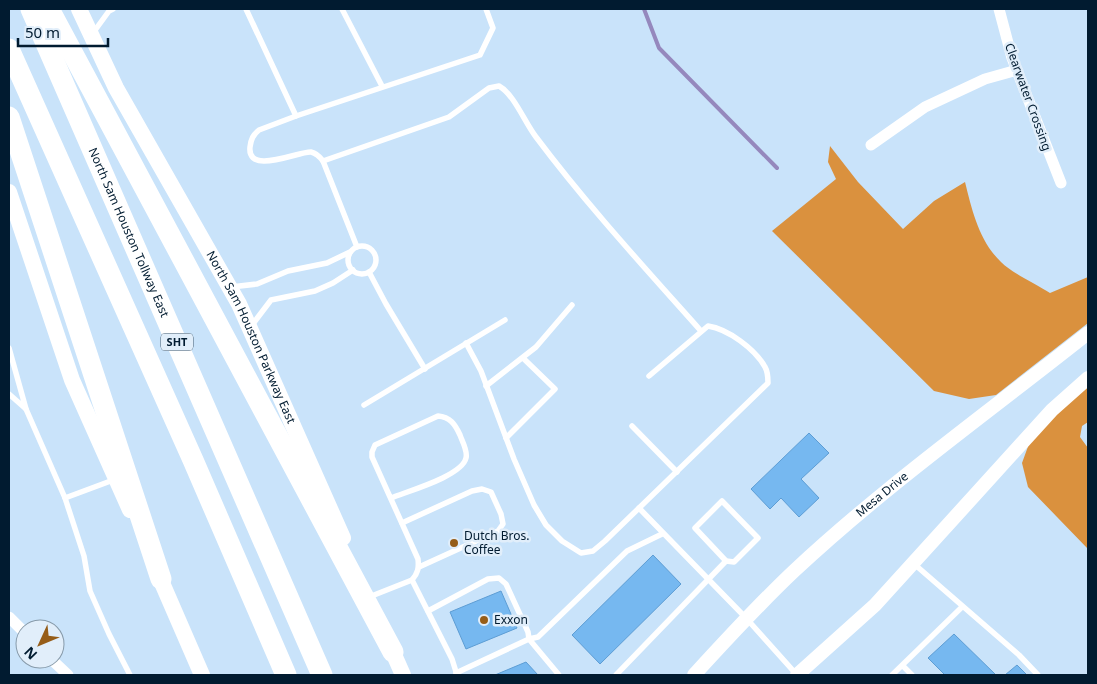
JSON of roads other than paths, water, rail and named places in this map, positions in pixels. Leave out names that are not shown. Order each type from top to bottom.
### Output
[{"type":"highway","name":"North Sam Houston Tollway East","points":[[31,9],[322,675]]},
{"type":"highway","points":[[49,9],[393,652]]},
{"type":"highway","name":"SHT","points":[[9,49],[193,460],[286,675]]},
{"type":"highway","points":[[9,117],[121,478],[161,579]]},
{"type":"main road","name":"North Sam Houston Parkway East","points":[[79,9],[116,88],[229,287],[250,329],[404,675]]},
{"type":"main road","points":[[9,192],[72,380],[121,478]]},
{"type":"main road","points":[[161,579],[202,675]]},
{"type":"street","points":[[1000,10],[1012,9]]},
{"type":"street","name":"Clearwater Crossing","points":[[1000,10],[1017,70],[1061,183]]},
{"type":"street","points":[[871,144],[925,106],[985,79],[1017,70]]},
{"type":"street","name":"Mesa Drive","points":[[694,675],[746,618],[794,571],[873,502],[1088,333]]},
{"type":"street","points":[[797,675],[875,605],[1052,410],[1088,378]]},
{"type":"lane","points":[[92,35],[109,11],[113,9]]},
{"type":"lane","points":[[246,9],[296,116]]},
{"type":"lane","points":[[342,9],[382,86]]},
{"type":"lane","points":[[357,246],[323,161],[319,156],[311,152],[268,162],[256,159],[250,150],[254,135],[259,130],[296,116],[480,55],[493,28],[486,9]]},
{"type":"lane","points":[[323,161],[449,118],[489,88],[498,86],[506,90],[530,129],[578,192],[701,331]]},
{"type":"lane","points":[[229,287],[257,284],[288,271],[327,263],[350,252],[357,246],[370,248],[375,254],[375,266],[369,272],[361,274],[352,270],[348,260],[350,252]]},
{"type":"lane","points":[[250,329],[271,300],[315,290],[333,283],[352,270]]},
{"type":"lane","points":[[369,272],[424,369]]},
{"type":"lane","points":[[486,386],[536,348],[572,305]]},
{"type":"lane","points":[[364,405],[505,320]]},
{"type":"lane","points":[[466,343],[481,371],[534,505],[546,525],[562,541],[582,553],[592,551],[677,472],[768,383],[767,369],[743,343],[725,331],[708,326],[649,376]]},
{"type":"lane","points":[[9,348],[26,409],[65,498],[84,556],[90,591],[130,675]]},
{"type":"lane","points":[[506,438],[555,389],[523,358]]},
{"type":"lane","points":[[9,394],[26,409]]},
{"type":"lane","points":[[369,597],[412,580],[419,567],[418,559],[372,457],[372,452],[375,446],[438,416],[445,416],[451,420],[457,427],[466,451],[466,458],[462,466],[452,474],[391,498]]},
{"type":"lane","points":[[632,426],[677,472]]},
{"type":"lane","points":[[65,498],[121,478]]},
{"type":"lane","points":[[402,524],[472,491],[482,489],[491,492],[501,514],[503,524],[498,531],[419,567]]},
{"type":"lane","points":[[722,501],[758,538],[734,562],[726,561],[695,528],[722,501]]},
{"type":"lane","points":[[639,508],[662,534],[746,618],[797,675]]},
{"type":"lane","points":[[412,580],[452,659],[457,674],[538,636],[627,551],[662,534]]},
{"type":"lane","points":[[616,675],[726,561]]},
{"type":"lane","points":[[913,563],[1038,675]]},
{"type":"lane","points":[[428,610],[488,579],[499,578],[506,584],[528,632],[529,639],[559,675]]},
{"type":"lane","points":[[892,675],[962,607]]},
{"type":"lane","points":[[903,666],[912,675]]},
{"type":"waterway","points":[[644,9],[659,48],[777,168]]},
{"type":"place","name":"Dutch Bros. Coffee","points":[[454,543]]},
{"type":"place","name":"Exxon","points":[[484,620]]}]
